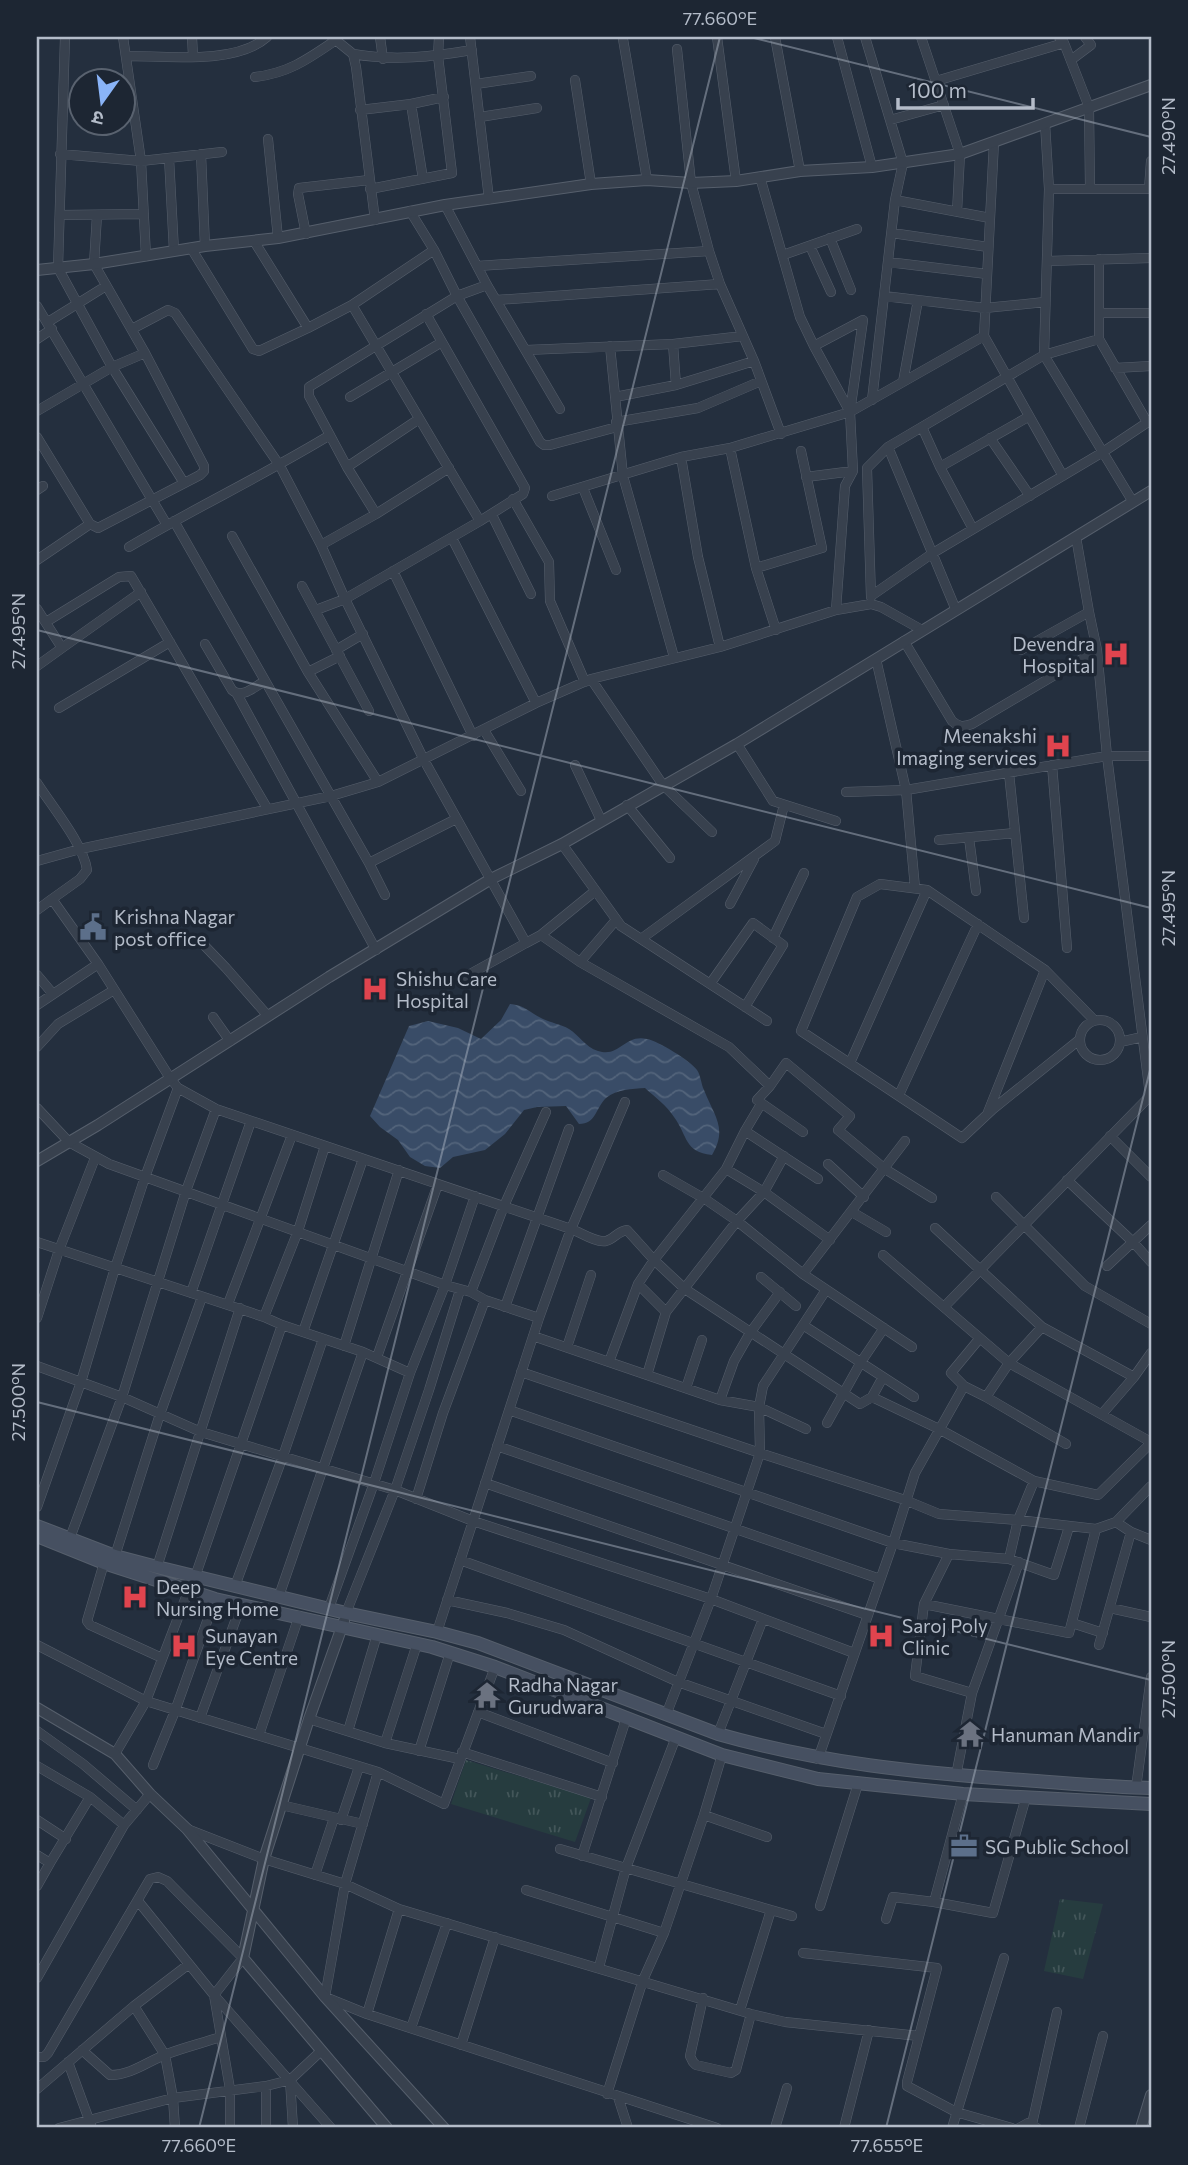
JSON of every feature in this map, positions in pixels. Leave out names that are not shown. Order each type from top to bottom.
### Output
[{"type":"main road","points":[[37,1525],[70,1538],[109,1559],[157,1567],[192,1583],[215,1599],[299,1616],[345,1619],[437,1632],[516,1657],[718,1734],[757,1745],[818,1759],[956,1776],[1151,1788]]},
{"type":"main road","points":[[37,1536],[192,1583],[235,1586],[329,1608],[377,1635],[495,1667],[722,1755],[818,1779],[963,1794],[1151,1804]]},
{"type":"street","points":[[65,37],[58,268],[112,367],[184,483]]},
{"type":"street","points":[[123,37],[141,161],[146,256]]},
{"type":"street","points":[[192,37],[193,56]]},
{"type":"street","points":[[126,56],[225,55],[253,47],[267,37]]},
{"type":"street","points":[[380,37],[383,59]]},
{"type":"street","points":[[306,234],[299,188],[370,185],[452,173],[438,56],[439,37]]},
{"type":"street","points":[[470,37],[489,199]]},
{"type":"street","points":[[717,37],[736,181]]},
{"type":"street","points":[[775,37],[800,172]]},
{"type":"street","points":[[837,37],[872,167]]},
{"type":"street","points":[[865,37],[903,163],[895,200],[872,400]]},
{"type":"street","points":[[921,37],[960,154],[957,212]]},
{"type":"street","points":[[1071,60],[1091,45],[1085,37]]},
{"type":"street","points":[[255,77],[287,71],[310,58],[334,38],[353,54],[383,59],[438,56],[472,50]]},
{"type":"street","points":[[623,39],[646,180]]},
{"type":"street","points":[[936,81],[1062,40],[1089,107],[1090,189]]},
{"type":"street","points":[[677,49],[691,183],[709,251],[781,434]]},
{"type":"street","points":[[353,54],[375,220]]},
{"type":"street","points":[[476,84],[531,76]]},
{"type":"street","points":[[575,80],[591,184]]},
{"type":"street","points":[[37,270],[306,234],[410,211],[591,184],[646,180],[691,183],[736,181],[800,172],[872,167],[960,154],[1151,85]]},
{"type":"street","points":[[360,110],[444,97]]},
{"type":"street","points":[[411,104],[423,179]]},
{"type":"street","points":[[890,120],[944,105]]},
{"type":"street","points":[[480,117],[537,108]]},
{"type":"street","points":[[1045,123],[1049,189],[1044,355],[1133,502]]},
{"type":"street","points":[[268,139],[278,238]]},
{"type":"street","points":[[994,142],[984,336],[1063,476]]},
{"type":"street","points":[[60,154],[141,161],[222,152]]},
{"type":"street","points":[[201,154],[205,246]]},
{"type":"street","points":[[169,158],[174,251]]},
{"type":"street","points":[[1049,189],[1150,189],[1151,161]]},
{"type":"street","points":[[760,177],[800,317],[850,412]]},
{"type":"street","points":[[895,200],[990,218]]},
{"type":"street","points":[[445,205],[487,285],[560,409]]},
{"type":"street","points":[[410,211],[544,445],[617,424],[698,408],[761,381]]},
{"type":"street","points":[[60,215],[144,214]]},
{"type":"street","points":[[37,437],[90,524],[98,528],[204,471],[204,466],[145,352],[93,264],[97,215]]},
{"type":"street","points":[[783,255],[857,229]]},
{"type":"street","points":[[892,233],[988,247]]},
{"type":"street","points":[[830,239],[851,290]]},
{"type":"street","points":[[254,241],[308,328]]},
{"type":"street","points":[[810,246],[831,292]]},
{"type":"street","points":[[191,248],[253,349],[259,351],[352,305],[434,250]]},
{"type":"street","points":[[477,265],[709,251]]},
{"type":"street","points":[[1047,261],[1151,258]]},
{"type":"street","points":[[37,861],[80,849],[331,796],[378,782],[588,680],[720,647],[871,600],[933,553],[1103,452],[1149,421],[1099,339],[1099,259]]},
{"type":"street","points":[[888,262],[987,274]]},
{"type":"street","points":[[496,300],[720,284]]},
{"type":"street","points":[[376,514],[309,396],[309,387],[457,296],[487,285]]},
{"type":"street","points":[[37,340],[79,303],[106,286]]},
{"type":"street","points":[[884,296],[985,308],[1045,302]]},
{"type":"street","points":[[903,382],[918,300]]},
{"type":"street","points":[[352,305],[480,521]]},
{"type":"street","points":[[37,306],[152,500],[171,523],[265,681],[385,895]]},
{"type":"street","points":[[132,329],[168,310],[175,313],[280,466],[424,760],[526,943]]},
{"type":"street","points":[[1099,313],[1151,313]]},
{"type":"street","points":[[316,610],[345,599],[492,515],[523,494],[525,488],[426,314]]},
{"type":"street","points":[[814,346],[863,320],[850,412],[853,471],[845,486],[836,610]]},
{"type":"street","points":[[526,350],[673,344],[743,336]]},
{"type":"street","points":[[552,496],[681,457],[730,448],[850,412],[984,336]]},
{"type":"street","points":[[871,600],[867,468],[888,447],[1044,355],[1099,339]]},
{"type":"street","points":[[350,397],[442,342]]},
{"type":"street","points":[[673,344],[676,385]]},
{"type":"street","points":[[610,346],[623,476],[674,657]]},
{"type":"street","points":[[37,411],[112,367],[145,352]]},
{"type":"street","points":[[615,397],[676,385],[754,361]]},
{"type":"street","points":[[1115,368],[1151,366]]},
{"type":"street","points":[[940,467],[1028,416]]},
{"type":"street","points":[[347,467],[419,419]]},
{"type":"street","points":[[922,427],[940,467],[974,529]]},
{"type":"street","points":[[129,547],[280,466],[330,435]]},
{"type":"street","points":[[990,438],[1030,496]]},
{"type":"street","points":[[888,447],[956,610]]},
{"type":"street","points":[[730,448],[756,568],[776,630]]},
{"type":"street","points":[[756,568],[822,548],[801,451]]},
{"type":"street","points":[[681,457],[698,557],[720,647]]},
{"type":"street","points":[[321,545],[449,468]]},
{"type":"street","points":[[806,477],[853,471]]},
{"type":"street","points":[[583,488],[616,570]]},
{"type":"street","points":[[37,1161],[491,879],[562,844],[737,744],[1151,491]]},
{"type":"street","points":[[513,499],[548,562],[550,601],[588,680],[663,785],[712,832]]},
{"type":"street","points":[[492,515],[531,594]]},
{"type":"street","points":[[37,560],[90,524]]},
{"type":"street","points":[[232,536],[308,672],[378,782]]},
{"type":"street","points":[[944,1307],[1151,1095],[1107,756],[1097,650],[1076,537]]},
{"type":"street","points":[[452,538],[536,703]]},
{"type":"street","points":[[393,571],[472,736]]},
{"type":"street","points":[[46,622],[119,577],[131,576],[267,808]]},
{"type":"street","points":[[302,586],[369,711]]},
{"type":"street","points":[[37,666],[141,592]]},
{"type":"street","points":[[871,600],[922,630]]},
{"type":"street","points":[[37,609],[62,648]]},
{"type":"street","points":[[1021,650],[1089,612]]},
{"type":"street","points":[[308,672],[363,635]]},
{"type":"street","points":[[904,640],[951,721],[963,727],[1097,650]]},
{"type":"street","points":[[59,708],[170,642]]},
{"type":"street","points":[[205,644],[237,694],[376,950]]},
{"type":"street","points":[[876,659],[906,790],[915,888]]},
{"type":"street","points":[[237,694],[242,694],[265,681]]},
{"type":"street","points":[[484,730],[521,792]]},
{"type":"street","points":[[737,744],[774,801],[836,821]]},
{"type":"street","points":[[845,792],[906,790],[1107,756],[1151,756]]},
{"type":"street","points":[[575,765],[601,820]]},
{"type":"street","points":[[1052,765],[1067,948]]},
{"type":"street","points":[[1009,772],[1024,918]]},
{"type":"street","points":[[37,783],[80,849],[87,870],[80,879],[37,910]]},
{"type":"street","points":[[627,805],[670,858]]},
{"type":"street","points":[[641,939],[775,841],[784,805]]},
{"type":"street","points":[[369,863],[456,819]]},
{"type":"street","points":[[939,840],[1015,834]]},
{"type":"street","points":[[969,838],[976,891]]},
{"type":"street","points":[[562,844],[621,926],[767,1021]]},
{"type":"street","points":[[730,904],[757,855]]},
{"type":"street","points":[[773,938],[804,873]]},
{"type":"street","points":[[1079,1040],[986,1115],[962,1138],[801,1031],[857,897],[880,884],[927,890],[1045,970],[1094,1020]]},
{"type":"street","points":[[850,1063],[927,890]]},
{"type":"street","points":[[461,979],[541,935],[596,891]]},
{"type":"street","points":[[52,900],[98,964],[170,1078],[178,1087],[216,1109],[604,1241],[627,1230],[685,1289],[860,1404],[873,1397],[883,1377]]},
{"type":"street","points":[[580,962],[616,920]]},
{"type":"street","points":[[710,984],[752,923],[783,945],[745,1007]]},
{"type":"street","points":[[899,1095],[978,925]]},
{"type":"street","points":[[541,935],[580,962],[729,1046],[770,1086]]},
{"type":"street","points":[[200,941],[268,1016]]},
{"type":"street","points":[[37,1005],[98,964]]},
{"type":"street","points":[[986,1115],[1045,970]]},
{"type":"street","points":[[37,975],[53,994]]},
{"type":"street","points":[[37,1047],[58,1024],[114,990]]},
{"type":"street","points":[[212,1017],[230,1041]]},
{"type":"street","points":[[1094,1020],[1105,1020],[1114,1026],[1120,1042],[1115,1053],[1107,1059],[1096,1059],[1087,1055],[1079,1040],[1085,1025],[1094,1020]]},
{"type":"street","points":[[1120,1042],[1142,1037]]},
{"type":"street","points":[[803,1132],[757,1100],[786,1063],[850,1115],[838,1130],[885,1170],[932,1198]]},
{"type":"street","points":[[37,1507],[81,1382],[145,1177],[178,1087]]},
{"type":"street","points":[[437,1632],[539,1318],[571,1228],[625,1102]]},
{"type":"street","points":[[609,1362],[638,1284],[726,1169],[761,1104]]},
{"type":"street","points":[[37,1108],[69,1142],[95,1157],[539,1318]]},
{"type":"street","points":[[70,1538],[122,1398],[186,1191],[216,1109]]},
{"type":"street","points":[[471,1292],[504,1206],[546,1112]]},
{"type":"street","points":[[191,1293],[251,1121]]},
{"type":"street","points":[[505,1307],[569,1129]]},
{"type":"street","points":[[745,1131],[818,1179]]},
{"type":"street","points":[[228,1304],[292,1135]]},
{"type":"street","points":[[1110,1136],[1151,1177]]},
{"type":"street","points":[[803,1274],[905,1141]]},
{"type":"street","points":[[264,1317],[298,1231],[325,1146]]},
{"type":"street","points":[[647,1375],[666,1312],[737,1221],[764,1192],[784,1156]]},
{"type":"street","points":[[37,1318],[59,1250],[95,1157]]},
{"type":"street","points":[[303,1332],[363,1158]]},
{"type":"street","points":[[828,1164],[864,1197]]},
{"type":"street","points":[[726,1169],[764,1192],[830,1240]]},
{"type":"street","points":[[344,1346],[399,1170]]},
{"type":"street","points":[[663,1175],[737,1221],[803,1274],[912,1347]]},
{"type":"street","points":[[1067,1180],[1151,1262]]},
{"type":"street","points":[[377,1357],[438,1184]]},
{"type":"street","points":[[329,1608],[410,1373],[445,1285],[475,1196]]},
{"type":"street","points":[[996,1198],[1085,1286],[1151,1324]]},
{"type":"street","points":[[852,1212],[886,1232]]},
{"type":"street","points":[[1107,1266],[1151,1225]]},
{"type":"street","points":[[935,1228],[1042,1327],[1134,1377]]},
{"type":"street","points":[[37,1242],[240,1308],[377,1357],[410,1373]]},
{"type":"street","points":[[873,1397],[939,1429],[1034,1481],[1098,1495],[1151,1442],[1009,1363],[883,1255]]},
{"type":"street","points":[[567,1347],[591,1275]]},
{"type":"street","points":[[761,1277],[796,1306]]},
{"type":"street","points":[[638,1284],[666,1312]]},
{"type":"street","points":[[230,2128],[230,2089],[214,1995],[243,1958],[264,1858],[281,1805],[345,1619],[395,1490],[460,1290]]},
{"type":"street","points":[[666,1715],[711,1599],[760,1453],[759,1407],[763,1386],[826,1290]]},
{"type":"street","points":[[720,1400],[734,1361],[780,1292]]},
{"type":"street","points":[[162,1658],[90,1625],[87,1621],[202,1297]]},
{"type":"street","points":[[416,1499],[443,1413],[485,1300]]},
{"type":"street","points":[[157,1567],[240,1308]]},
{"type":"street","points":[[115,1754],[146,1701],[192,1583],[282,1325]]},
{"type":"street","points":[[803,1325],[914,1397]]},
{"type":"street","points":[[986,1396],[1009,1363],[1042,1327]]},
{"type":"street","points":[[827,1423],[884,1328]]},
{"type":"street","points":[[533,1336],[720,1400],[759,1407],[806,1429]]},
{"type":"street","points":[[980,1338],[951,1373],[964,1386],[986,1396],[1066,1444]]},
{"type":"street","points":[[235,1586],[323,1339]]},
{"type":"street","points":[[686,1388],[702,1340]]},
{"type":"street","points":[[279,1596],[363,1352]]},
{"type":"street","points":[[1102,1415],[1151,1353]]},
{"type":"street","points":[[37,1366],[201,1432],[395,1490],[473,1521],[711,1599],[854,1653]]},
{"type":"street","points":[[521,1372],[905,1500],[939,1514],[1096,1529],[1116,1522],[1151,1486]]},
{"type":"street","points":[[818,1759],[919,1464],[964,1386]]},
{"type":"street","points":[[509,1409],[893,1543],[949,1554],[1014,1560],[1054,1575],[1069,1527]]},
{"type":"street","points":[[497,1446],[880,1579]]},
{"type":"street","points":[[956,1776],[972,1693],[999,1619],[1014,1560],[1018,1520],[1034,1481]]},
{"type":"street","points":[[485,1483],[867,1615]]},
{"type":"street","points":[[1116,1522],[1151,1540]]},
{"type":"street","points":[[924,1604],[1069,1633],[1096,1529]]},
{"type":"street","points":[[1099,1645],[1131,1532]]},
{"type":"street","points":[[949,1554],[924,1604],[915,1676],[972,1693]]},
{"type":"street","points":[[460,1560],[841,1696]]},
{"type":"street","points":[[153,1765],[215,1599]]},
{"type":"street","points":[[447,1600],[507,1613],[564,1630],[678,1682],[826,1734]]},
{"type":"street","points":[[200,1718],[241,1605]]},
{"type":"street","points":[[1110,1608],[1151,1617]]},
{"type":"street","points":[[259,1735],[299,1616]]},
{"type":"street","points":[[718,1734],[763,1619]]},
{"type":"street","points":[[1072,1623],[1103,1633]]},
{"type":"street","points":[[348,1731],[377,1635]]},
{"type":"street","points":[[386,1743],[418,1644]]},
{"type":"street","points":[[37,1645],[146,1701],[377,1772],[444,1804],[495,1667]]},
{"type":"street","points":[[419,1751],[450,1653]]},
{"type":"street","points":[[1136,1788],[1151,1677]]},
{"type":"street","points":[[37,1708],[115,1754],[150,1794],[187,1829],[325,1997],[444,2128]]},
{"type":"street","points":[[478,1712],[613,1763]]},
{"type":"street","points":[[309,1719],[386,1743],[419,1751],[461,1756],[602,1797]]},
{"type":"street","points":[[582,1856],[626,1719]]},
{"type":"street","points":[[37,1731],[83,1764],[137,1810]]},
{"type":"street","points":[[599,1968],[626,1868],[676,1737]]},
{"type":"street","points":[[607,2094],[643,1980],[664,1933],[722,1755]]},
{"type":"street","points":[[37,1766],[90,1797],[124,1825]]},
{"type":"street","points":[[315,1875],[359,1766]]},
{"type":"street","points":[[325,1997],[345,1884],[377,1772]]},
{"type":"street","points":[[820,1906],[858,1783]]},
{"type":"street","points":[[37,1978],[124,1825],[150,1794]]},
{"type":"street","points":[[934,1902],[963,1794]]},
{"type":"street","points":[[37,1886],[90,1797]]},
{"type":"street","points":[[886,1919],[893,1898],[934,1902],[992,1913],[1026,1797]]},
{"type":"street","points":[[281,1805],[363,1825]]},
{"type":"street","points":[[704,1815],[767,1837]]},
{"type":"street","points":[[37,1820],[66,1839]]},
{"type":"street","points":[[187,1829],[345,1884],[399,1909],[751,2014],[785,2022],[919,2036]]},
{"type":"street","points":[[560,1849],[792,1916]]},
{"type":"street","points":[[37,1855],[50,1863]]},
{"type":"street","points":[[37,2057],[44,2057],[48,2053],[150,1879],[158,1877],[167,1881],[243,1958],[387,2128]]},
{"type":"street","points":[[526,1890],[664,1933]]},
{"type":"street","points":[[138,1901],[214,1995],[331,2128]]},
{"type":"street","points":[[367,2014],[399,1909]]},
{"type":"street","points":[[740,2010],[771,1910]]},
{"type":"street","points":[[411,2028],[447,1923]]},
{"type":"street","points":[[461,2045],[495,1937]]},
{"type":"street","points":[[803,1953],[937,1968],[906,2082],[907,2087],[956,2112],[1012,2128]]},
{"type":"street","points":[[952,2128],[1004,1958]]},
{"type":"street","points":[[37,2089],[134,2006],[189,1964]]},
{"type":"street","points":[[325,1997],[367,2014],[717,2128]]},
{"type":"street","points":[[703,1998],[690,2056],[696,2065],[731,2073],[736,2070],[751,2014]]},
{"type":"street","points":[[134,2006],[165,2055],[175,2128]]},
{"type":"street","points":[[1019,2128],[1024,2124],[1035,2126],[1057,2012]]},
{"type":"street","points":[[844,2128],[869,2030]]},
{"type":"street","points":[[1079,2128],[1103,2036]]},
{"type":"street","points":[[82,2050],[110,2075],[125,2073],[165,2055],[220,2037]]},
{"type":"street","points":[[59,2128],[91,2124],[173,2098],[266,2086],[290,2080],[321,2051]]},
{"type":"street","points":[[68,2062],[91,2124]]},
{"type":"street","points":[[290,2080],[293,2128]]},
{"type":"street","points":[[266,2086],[266,2128]]},
{"type":"street","points":[[775,2128],[787,2088]]},
{"type":"street","points":[[1141,2128],[1151,2095]]},
{"type":"street","points":[[618,2097],[628,2128]]},
{"type":"green space","points":[[466,1760],[591,1798],[575,1842],[451,1804]]},
{"type":"green space","points":[[1060,1899],[1103,1904],[1083,1979],[1044,1971]]},
{"type":"water","points":[[510,1004],[566,1027],[589,1047],[598,1051],[612,1051],[633,1040],[647,1039],[666,1047],[694,1066],[718,1122],[719,1137],[712,1155],[691,1147],[671,1113],[645,1088],[610,1095],[602,1102],[592,1119],[585,1123],[579,1124],[566,1106],[524,1110],[505,1134],[485,1150],[453,1157],[440,1168],[425,1166],[410,1157],[398,1140],[370,1116],[409,1026],[428,1021],[458,1028],[481,1039],[501,1020]]},
{"type":"place","name":"Devendra Hospital","points":[[1116,654]]},
{"type":"place","name":"Meenakshi Imaging services","points":[[1058,746]]},
{"type":"place","name":"Krishna Nagar post office","points":[[93,927]]},
{"type":"place","name":"Shishu Care Hospital","points":[[375,989]]},
{"type":"place","name":"Deep Nursing Home","points":[[135,1597]]},
{"type":"place","name":"Saroj Poly Clinic","points":[[881,1636]]},
{"type":"place","name":"Sunayan Eye Centre","points":[[184,1646]]},
{"type":"place","name":"Radha Nagar Gurudwara","points":[[487,1695]]},
{"type":"place","name":"Hanuman Mandir","points":[[970,1734]]},
{"type":"place","name":"SG Public School","points":[[964,1846]]}]
